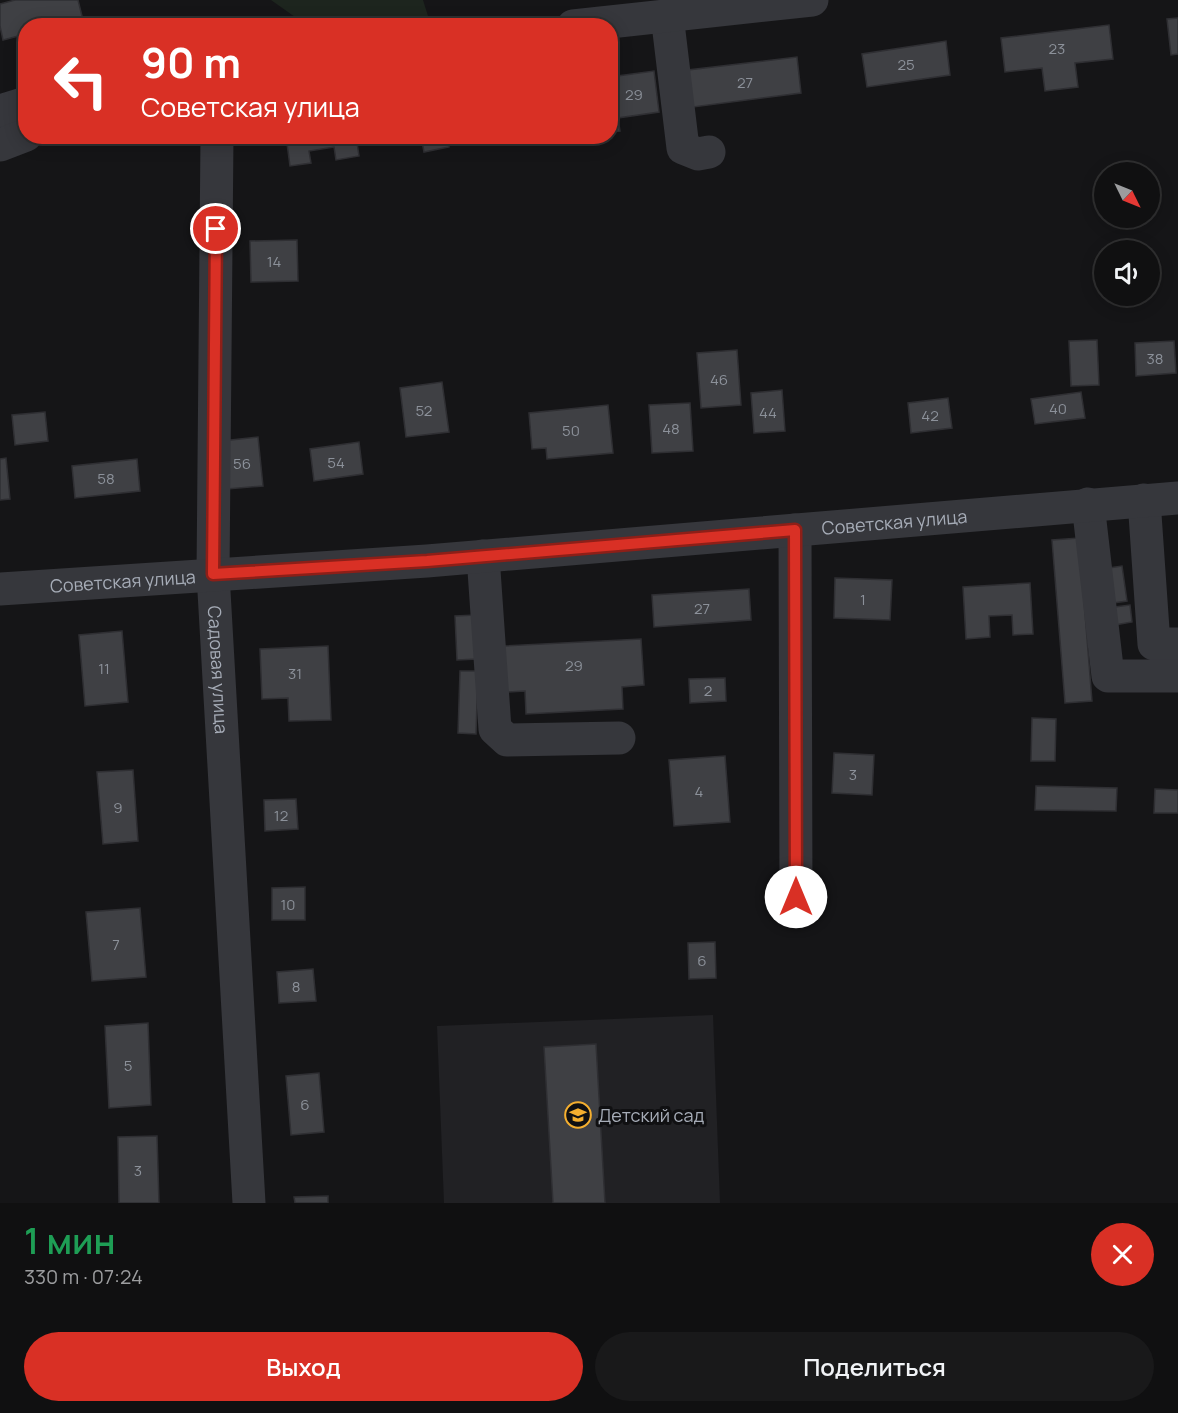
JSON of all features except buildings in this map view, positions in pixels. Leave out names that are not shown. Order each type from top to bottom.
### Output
[{"type":"street","points":[[618,21],[812,0]]},
{"type":"street","points":[[667,15],[682,148],[698,154],[709,152]]},
{"type":"street","points":[[0,111],[18,105]]},
{"type":"street","points":[[0,145],[18,138]]},
{"type":"street","name":"Садовая улица","points":[[217,144],[213,574],[249,1203]]},
{"type":"street","name":"Советская улица","points":[[0,589],[483,556],[1178,498]]},
{"type":"street","points":[[1088,504],[1108,676],[1167,660],[1144,501]]},
{"type":"street","points":[[795,530],[796,897]]},
{"type":"street","points":[[483,556],[495,729],[507,740],[619,738]]},
{"type":"shaded area","points":[[271,0],[423,0],[428,16],[425,18],[296,18]]},
{"type":"shaded area","name":"Детский сад","points":[[713,1015],[720,1203],[444,1203],[437,1026]]},
{"type":"place","name":"Детский сад","points":[[578,1115]]},
{"type":"route","points":[[216,229],[213,574],[427,561],[795,530],[796,897]]}]
